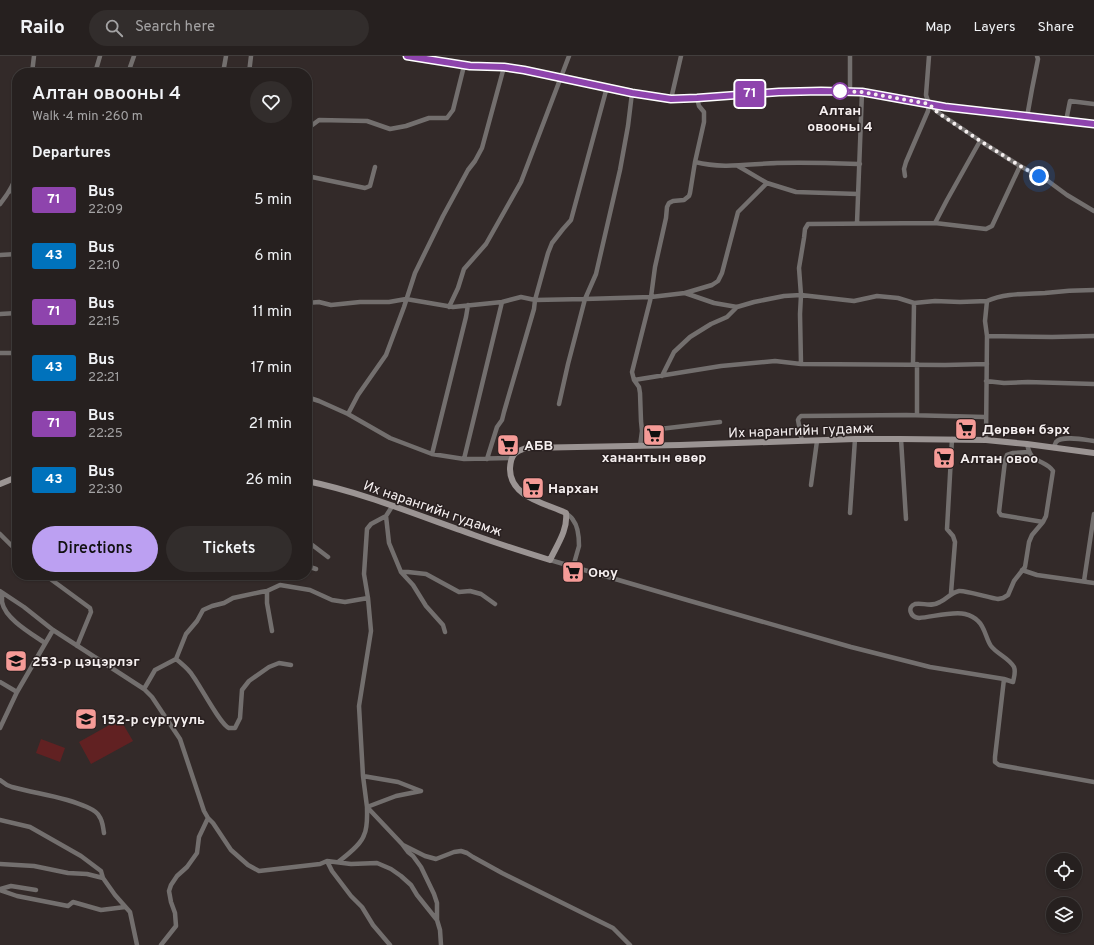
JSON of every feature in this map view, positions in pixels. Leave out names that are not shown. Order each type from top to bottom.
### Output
[{"type":"main road","points":[[407,56],[464,66],[504,67],[524,70],[632,93],[671,99],[779,92],[850,91],[929,104],[1094,124]]},
{"type":"main road","name":"Их нарангийн гудамж","points":[[512,458],[514,454],[526,448],[802,442],[855,439],[986,440],[1094,453]]},
{"type":"main road","points":[[512,458],[510,465],[511,478],[518,490],[526,496],[566,513],[567,521],[562,536],[550,560]]},
{"type":"main road","points":[[1,483],[12,479]]},
{"type":"main road","name":"Их нарангийн гудамж","points":[[312,482],[363,496],[550,560]]},
{"type":"street","points":[[33,68],[34,56]]},
{"type":"street","points":[[97,68],[100,56]]},
{"type":"street","points":[[130,68],[134,56]]},
{"type":"street","points":[[223,68],[226,56]]},
{"type":"street","points":[[250,68],[252,56]]},
{"type":"street","points":[[449,307],[458,288],[464,269],[486,244],[521,182],[569,56]]},
{"type":"street","points":[[671,99],[681,56]]},
{"type":"street","points":[[850,56],[850,91]]},
{"type":"street","points":[[929,56],[926,95],[929,104],[938,113],[980,141],[1020,166],[1048,181],[1094,211]]},
{"type":"street","points":[[1028,117],[1038,57]]},
{"type":"street","points":[[312,125],[319,120],[367,121],[390,129],[406,126],[429,118],[447,118],[453,110],[464,66]]},
{"type":"street","points":[[348,414],[358,395],[386,356],[415,273],[439,223],[468,170],[476,161],[482,148],[504,67]]},
{"type":"street","points":[[487,459],[497,427],[502,420],[534,309],[535,300],[548,253],[552,243],[571,220],[606,87]]},
{"type":"street","points":[[857,223],[862,92]]},
{"type":"street","points":[[559,404],[585,299],[596,274],[620,170],[632,93]]},
{"type":"street","points":[[640,446],[642,430],[639,387],[634,380],[632,372],[651,297],[655,267],[667,207],[669,203],[673,201],[684,200],[690,193],[704,122],[704,112],[699,106],[697,98]]},
{"type":"street","points":[[1066,121],[1070,101],[1094,104]]},
{"type":"street","points":[[905,176],[904,169],[906,162],[928,111],[929,104]]},
{"type":"street","points":[[935,223],[980,141]]},
{"type":"street","points":[[695,162],[721,166],[808,162],[860,164]]},
{"type":"street","points":[[738,166],[767,183],[796,192],[858,194]]},
{"type":"street","points":[[800,364],[801,295],[799,268],[805,229],[808,224],[935,223],[986,229],[992,226],[1020,166]]},
{"type":"street","points":[[312,177],[366,188],[370,186],[375,167]]},
{"type":"street","points":[[312,303],[319,302],[331,305],[360,302],[389,302],[406,299],[449,307],[502,302],[520,298],[535,300],[651,297],[685,292],[712,285],[718,281],[722,273],[738,212],[767,183]]},
{"type":"street","points":[[0,204],[12,187]]},
{"type":"street","points":[[0,255],[12,254]]},
{"type":"street","points":[[685,292],[714,304],[737,307],[784,296],[801,295],[854,302],[864,298],[877,296],[898,298],[914,303],[935,301],[987,301],[1003,296],[1094,290]]},
{"type":"street","points":[[986,440],[987,336],[985,321],[987,301]]},
{"type":"street","points":[[464,459],[502,302]]},
{"type":"street","points":[[914,303],[917,415]]},
{"type":"street","points":[[432,454],[468,305]]},
{"type":"street","points":[[662,376],[674,352],[690,337],[711,324],[727,317],[737,307]]},
{"type":"street","points":[[0,314],[12,313]]},
{"type":"street","points":[[987,336],[1094,336]]},
{"type":"street","points":[[0,353],[12,353]]},
{"type":"street","points":[[634,380],[721,366],[775,361],[800,364],[987,364]]},
{"type":"street","points":[[986,381],[1008,383],[1028,382],[1094,384]]},
{"type":"street","points":[[312,399],[348,414],[390,438],[432,454],[464,459],[512,458]]},
{"type":"street","points":[[802,442],[798,420],[801,416],[917,415],[986,417]]},
{"type":"street","points":[[642,430],[720,422]]},
{"type":"street","points":[[1054,448],[1056,442],[1067,438],[1094,441]]},
{"type":"street","points":[[850,513],[855,439]]},
{"type":"street","points":[[901,439],[906,519]]},
{"type":"street","points":[[951,593],[955,542],[953,536],[947,529],[952,440]]},
{"type":"street","points":[[812,485],[817,441]]},
{"type":"street","points":[[550,560],[851,647],[930,667],[1004,679],[1013,682],[1015,673],[1013,666],[996,651],[991,645],[979,622],[972,617],[956,613],[914,618],[910,610],[912,606],[916,604],[931,605],[940,602],[951,593],[960,591],[998,599],[1008,595],[1014,581],[1025,567],[1029,542],[1032,535],[1046,516],[1053,471],[1051,467],[1032,457],[1027,444]]},
{"type":"street","points":[[1029,452],[1007,455],[999,512],[1001,515],[1043,522]]},
{"type":"street","points":[[338,862],[354,848],[364,836],[367,822],[359,706],[371,631],[364,574],[367,529],[371,524],[386,516],[393,506]]},
{"type":"street","points":[[566,513],[573,520],[579,542],[573,567]]},
{"type":"street","points":[[1084,581],[1094,514]]},
{"type":"street","points":[[386,516],[389,543],[401,572],[413,585],[426,606],[443,625],[445,632]]},
{"type":"street","points":[[0,534],[12,546]]},
{"type":"street","points":[[312,545],[328,556]]},
{"type":"street","points":[[312,568],[316,569]]},
{"type":"street","points":[[1022,570],[1037,575],[1094,583]]},
{"type":"street","points":[[401,572],[426,574],[459,592],[470,591],[481,594],[495,604]]},
{"type":"street","points":[[52,580],[90,608],[91,612],[77,646]]},
{"type":"street","points":[[144,689],[155,670],[176,659],[186,634],[197,621],[203,610],[212,606],[224,603],[234,598],[267,591],[280,585],[310,590],[332,600],[345,602],[368,598]]},
{"type":"street","points":[[267,591],[267,603],[272,631]]},
{"type":"street","points":[[1,592],[24,607],[53,630],[144,689],[152,697],[180,739],[204,811],[231,850],[248,865],[259,871],[320,864],[327,861],[351,864],[377,863],[391,869],[411,885],[437,920]]},
{"type":"street","points":[[1,592],[2,604],[17,624],[45,643]]},
{"type":"street","points":[[0,728],[17,692],[53,630]]},
{"type":"street","points":[[176,659],[190,671],[225,726],[230,728],[235,728],[240,718],[242,690],[249,682],[269,667],[279,664],[291,665]]},
{"type":"street","points":[[1004,679],[995,762],[999,765],[1094,782]]},
{"type":"street","points":[[0,682],[17,692]]},
{"type":"street","points":[[363,776],[398,782],[421,791],[396,796],[367,807]]},
{"type":"street","points":[[0,780],[12,787],[70,800],[90,809],[99,815],[104,833]]},
{"type":"street","points":[[367,807],[385,828],[413,856],[421,867],[437,903],[437,920],[440,930],[440,945]]},
{"type":"street","points":[[161,945],[176,926],[175,913],[169,891],[171,885],[197,853],[199,837],[208,818]]},
{"type":"street","points":[[0,820],[30,827],[81,856],[101,871],[103,878],[115,895],[130,912],[137,945]]},
{"type":"street","points":[[402,844],[425,856],[436,859],[454,852],[461,851],[467,853],[473,858],[612,928],[630,945]]},
{"type":"street","points":[[327,861],[332,871],[351,896],[362,907],[390,945]]},
{"type":"street","points":[[0,864],[34,866],[103,878]]},
{"type":"street","points":[[0,889],[11,886],[36,890]]},
{"type":"street","points":[[0,889],[22,897],[68,906],[73,902],[101,910],[125,907]]},
{"type":"shaded area","points":[[120,719],[133,741],[91,764],[79,742]]},
{"type":"shaded area","points":[[41,739],[65,748],[60,762],[36,753]]},
{"type":"bus line","name":"71","points":[[407,56],[470,66],[504,67],[524,70],[632,93],[671,99],[779,92],[850,91],[945,107],[1094,124]]},
{"type":"place","name":"Алтан овооны 4","points":[[840,91]]},
{"type":"place","name":"Дөрвөн бэрх","points":[[966,429]]},
{"type":"place","name":"ханантын өвөр","points":[[654,435]]},
{"type":"place","name":"АБВ","points":[[508,445]]},
{"type":"place","name":"Алтан овоо","points":[[944,458]]},
{"type":"place","name":"Нархан","points":[[533,488]]},
{"type":"place","name":"Оюу","points":[[573,572]]},
{"type":"place","name":"253-р цэцэрлэг","points":[[16,661]]},
{"type":"place","name":"152-р сургууль","points":[[86,719]]},
{"type":"route","points":[[840,91],[862,92],[929,104],[938,113],[985,144],[1039,176]]}]
